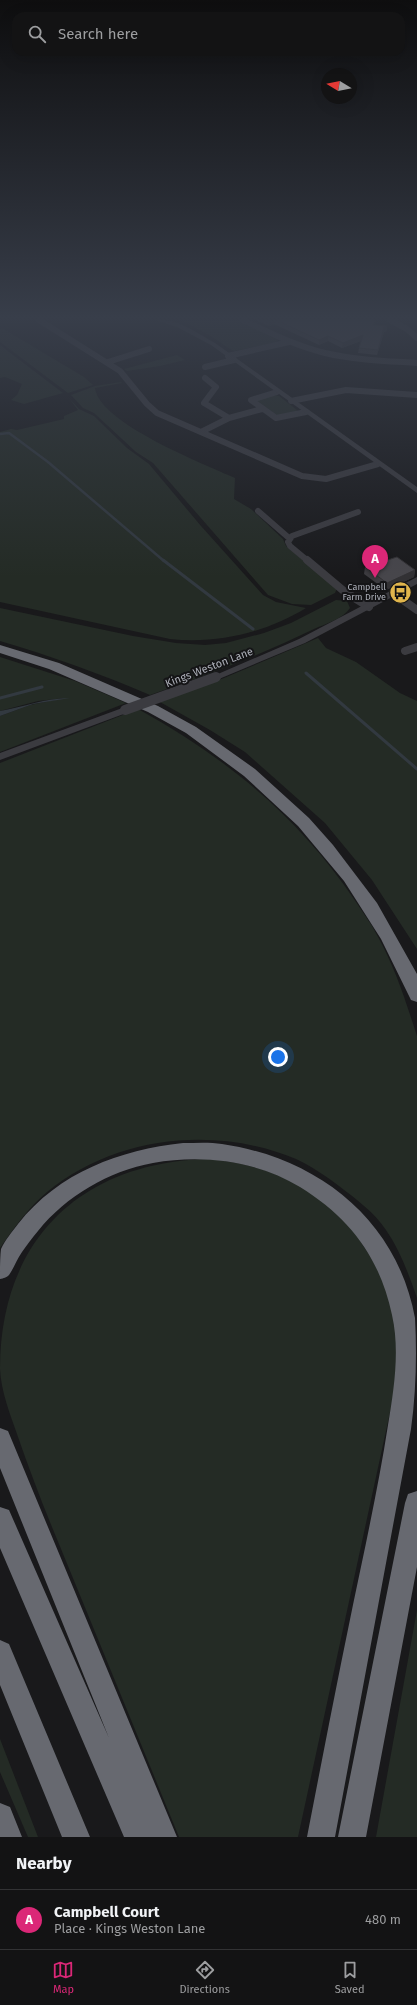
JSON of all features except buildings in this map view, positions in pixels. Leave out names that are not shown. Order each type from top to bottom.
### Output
[{"type":"highway","points":[[0,649],[54,666],[131,698],[191,730],[264,783],[335,856],[376,914],[412,981],[417,995]]},
{"type":"highway","points":[[0,1270],[20,1235],[32,1221],[50,1204],[82,1181],[104,1170],[142,1157],[163,1153],[203,1150],[229,1153],[274,1164],[298,1174],[318,1186],[352,1213],[367,1231],[388,1265],[397,1286],[404,1317],[407,1349],[406,1384],[383,1517],[321,1837]]},
{"type":"highway","points":[[0,1439],[163,1837]]},
{"type":"highway","points":[[352,1837],[417,1503]]},
{"type":"highway","points":[[0,1519],[138,1837]]},
{"type":"highway","points":[[0,1653],[76,1837]]},
{"type":"highway","points":[[0,1817],[8,1837]]},
{"type":"street","points":[[150,406],[153,410],[201,432],[308,478],[326,479],[378,464]]},
{"type":"street","points":[[207,406],[229,418]]},
{"type":"street","points":[[258,406],[277,418],[306,412]]},
{"type":"street","points":[[297,406],[417,491]]},
{"type":"street","points":[[201,432],[229,418],[262,409]]},
{"type":"street","points":[[258,512],[289,538],[290,546],[345,592],[368,607]]},
{"type":"street","points":[[289,538],[325,522],[358,512]]},
{"type":"street","name":"Kings Weston Lane","points":[[0,757],[216,677],[302,642],[417,580]]},
{"type":"street","points":[[393,593],[417,610]]},
{"type":"street","points":[[405,651],[417,647]]},
{"type":"shaded area","points":[[75,406],[94,416],[127,448],[149,464],[201,526],[263,595],[276,602],[306,608],[274,624],[240,635],[205,640],[188,640],[170,639],[0,602],[0,432],[11,429],[17,430],[64,419],[64,416],[78,410]]},
{"type":"shaded area","points":[[81,406],[105,406],[114,415],[155,441],[178,453],[235,478],[234,499],[251,509],[283,539],[286,546],[337,588],[335,593],[311,605],[292,604],[268,595],[153,463],[136,452],[94,413]]},
{"type":"shaded area","points":[[264,406],[292,406],[297,410],[295,413],[278,416]]},
{"type":"shaded area","points":[[336,600],[347,601],[350,608],[347,612],[334,621],[233,665],[150,695],[76,666],[0,641],[0,608],[133,636],[176,643],[205,645],[226,643],[264,633],[291,623]]},
{"type":"shaded area","points":[[318,638],[326,648],[356,662],[400,693],[417,701],[417,949],[372,880],[325,823],[245,752],[210,730],[160,702],[224,678]]},
{"type":"shaded area","points":[[0,657],[75,681],[126,703],[0,752],[0,716],[30,705],[65,698],[38,701],[0,711]]},
{"type":"shaded area","points":[[70,698],[33,704],[0,716],[0,711],[43,701]]},
{"type":"shaded area","points":[[138,709],[202,748],[231,769],[285,816],[334,871],[372,926],[383,947],[400,985],[417,1036],[417,1298],[396,1246],[381,1223],[364,1206],[324,1175],[296,1159],[265,1148],[232,1142],[200,1140],[167,1142],[134,1148],[103,1158],[74,1173],[40,1198],[27,1211],[0,1248],[0,763]]},
{"type":"shaded area","points":[[208,1159],[226,1161],[262,1169],[296,1183],[327,1202],[341,1214],[371,1257],[382,1278],[391,1301],[398,1337],[397,1380],[298,1837],[179,1837],[37,1490],[9,1410],[1,1377],[0,1369],[4,1322],[15,1281],[33,1246],[57,1216],[87,1192],[123,1175],[163,1164]]},
{"type":"shaded area","points":[[417,1610],[417,1837],[376,1837]]},
{"type":"shaded area","points":[[0,1739],[38,1837],[28,1837],[0,1772]]},
{"type":"waterway","points":[[0,434],[9,433],[48,462],[164,561]]},
{"type":"waterway","points":[[163,560],[253,629]]},
{"type":"waterway","points":[[306,673],[417,769]]},
{"type":"waterway","points":[[0,698],[42,687]]},
{"type":"place","name":"Campbell Court","points":[[375,578]]},
{"type":"place","name":"Campbell Farm Drive","points":[[401,592]]}]
